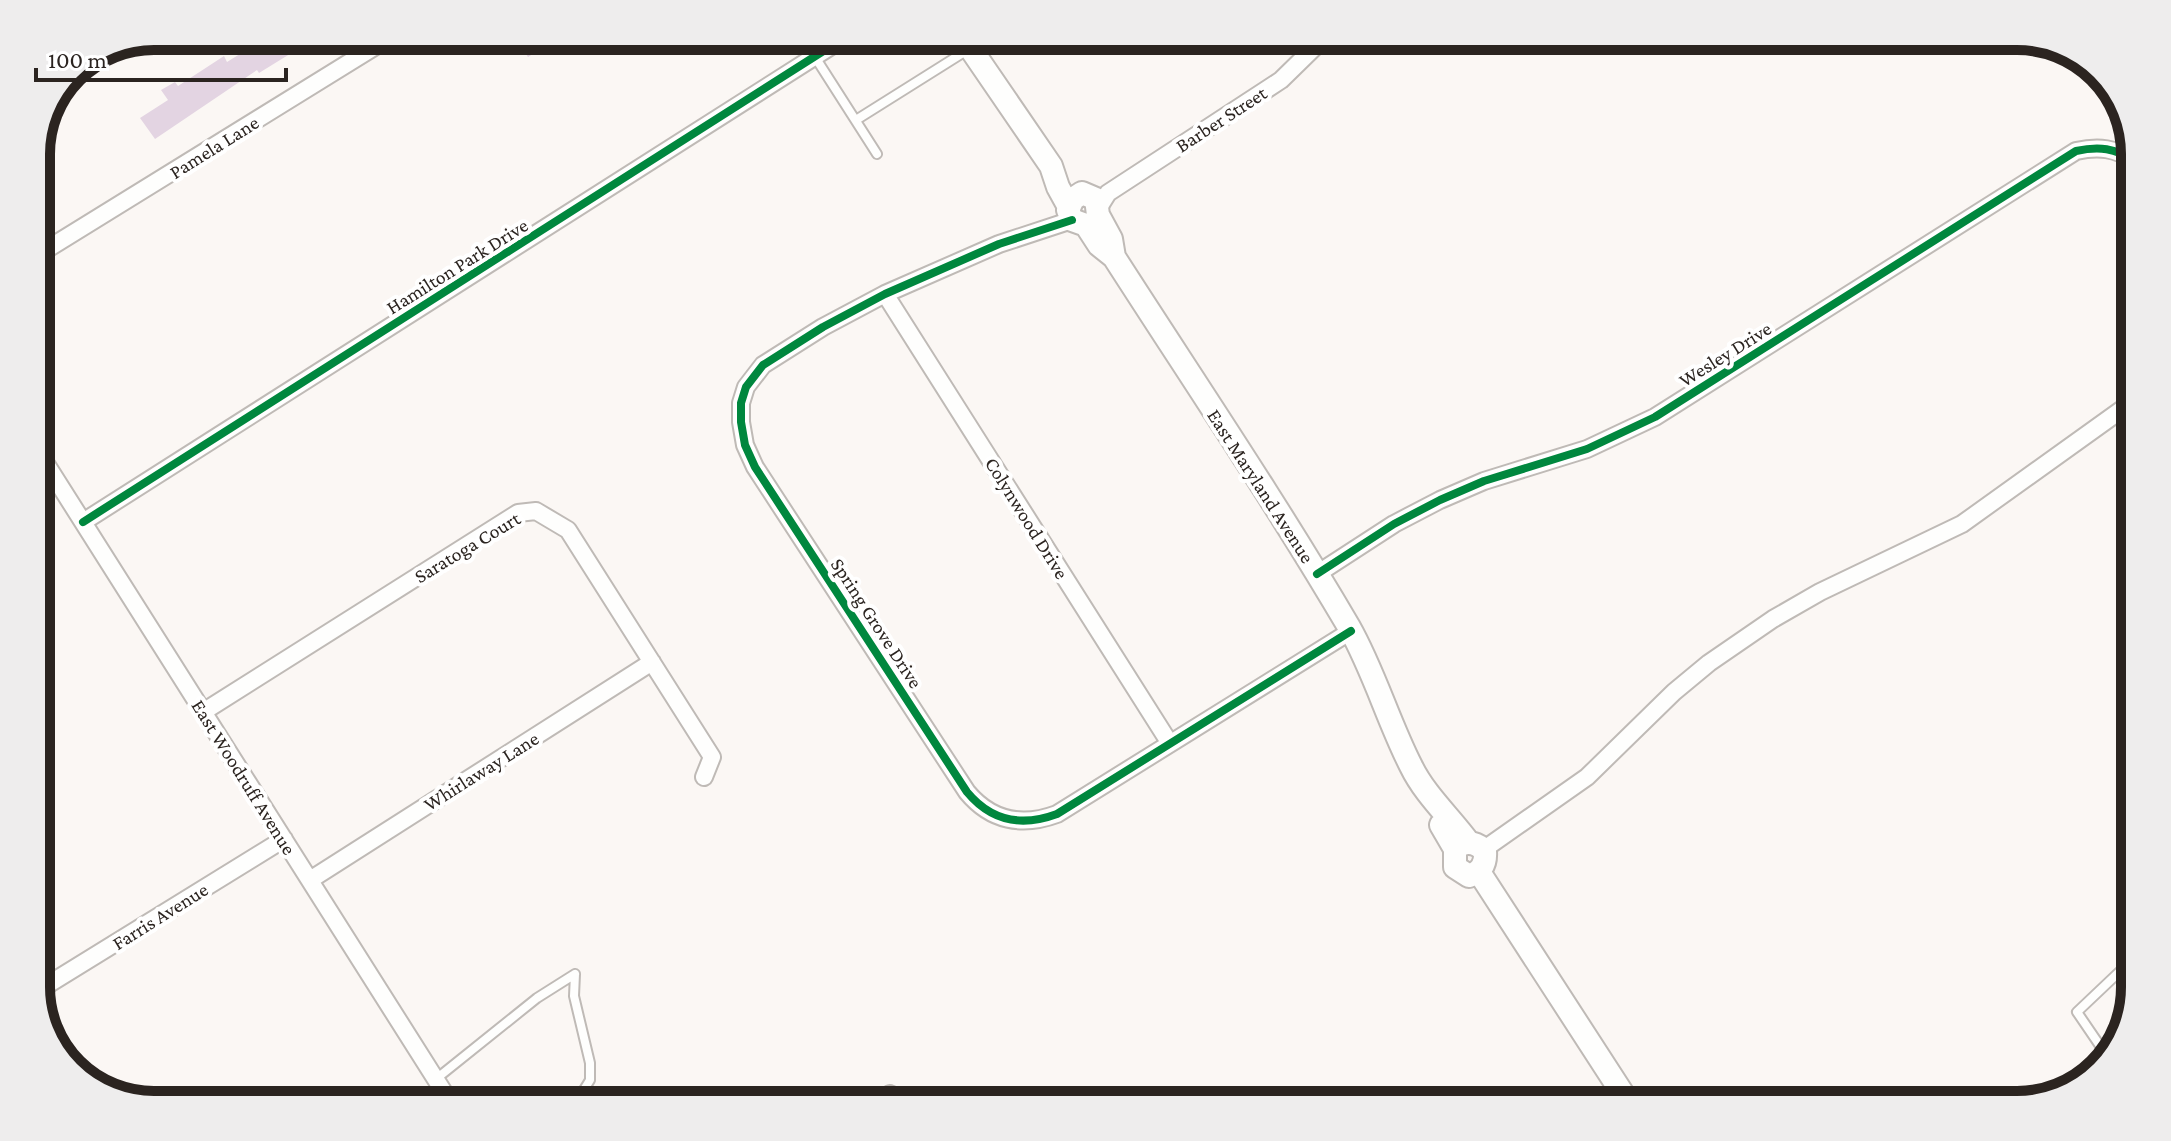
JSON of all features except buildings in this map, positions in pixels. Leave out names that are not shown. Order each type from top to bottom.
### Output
[{"type":"street","name":"Pamela Lane","points":[[50,247],[369,50]]},
{"type":"street","name":"Hamilton Park Drive","points":[[83,522],[826,50]]},
{"type":"street","name":"East Maryland Avenue","points":[[971,50],[1051,166],[1063,172],[1083,209],[1111,239],[1114,257],[1351,631],[1412,768],[1438,807],[1453,821],[1621,1091]]},
{"type":"street","name":"Barber Street","points":[[1083,209],[1281,80],[1312,50]]},
{"type":"street","name":"Wesley Drive","points":[[1317,574],[1394,524],[1440,500],[1484,481],[1587,449],[1655,417],[2076,151],[2093,147],[2121,154]]},
{"type":"street","name":"Spring Grove Drive","points":[[1083,209],[885,294],[823,327],[763,365],[746,387],[741,403],[745,445],[755,467],[967,792],[985,810],[1001,818],[1020,822],[1039,821],[1057,814],[1351,631]]},
{"type":"street","name":"Colynwood Drive","points":[[885,294],[1169,742]]},
{"type":"street","points":[[1471,853],[1587,777],[1674,692],[1773,619],[1820,592],[1962,524],[2121,410]]},
{"type":"street","name":"East Woodruff Avenue","points":[[50,470],[443,1091]]},
{"type":"street","name":"Saratoga Court","points":[[203,712],[518,513],[536,511],[568,530],[652,662],[712,757],[704,777]]},
{"type":"street","name":"Whirlaway Lane","points":[[310,880],[652,662]]},
{"type":"street","name":"Farris Avenue","points":[[50,983],[284,839]]},
{"type":"lane","points":[[856,120],[955,50]]},
{"type":"lane","points":[[815,57],[877,154]]},
{"type":"lane","points":[[2101,1047],[2077,1012],[2121,970]]},
{"type":"lane","points":[[436,1079],[537,998],[575,974],[574,996],[590,1063],[590,1080],[583,1091]]},
{"type":"cycle path","points":[[83,522],[825,50]]},
{"type":"cycle path","points":[[1317,574],[1394,524],[1440,500],[1484,481],[1587,449],[1655,417],[2076,151],[2107,149],[2121,153]]},
{"type":"cycle path","points":[[1072,220],[999,244],[885,294],[823,327],[763,365],[746,387],[741,403],[745,445],[755,467],[967,792],[986,810],[1008,819],[1032,820],[1057,814],[1351,631]]}]
